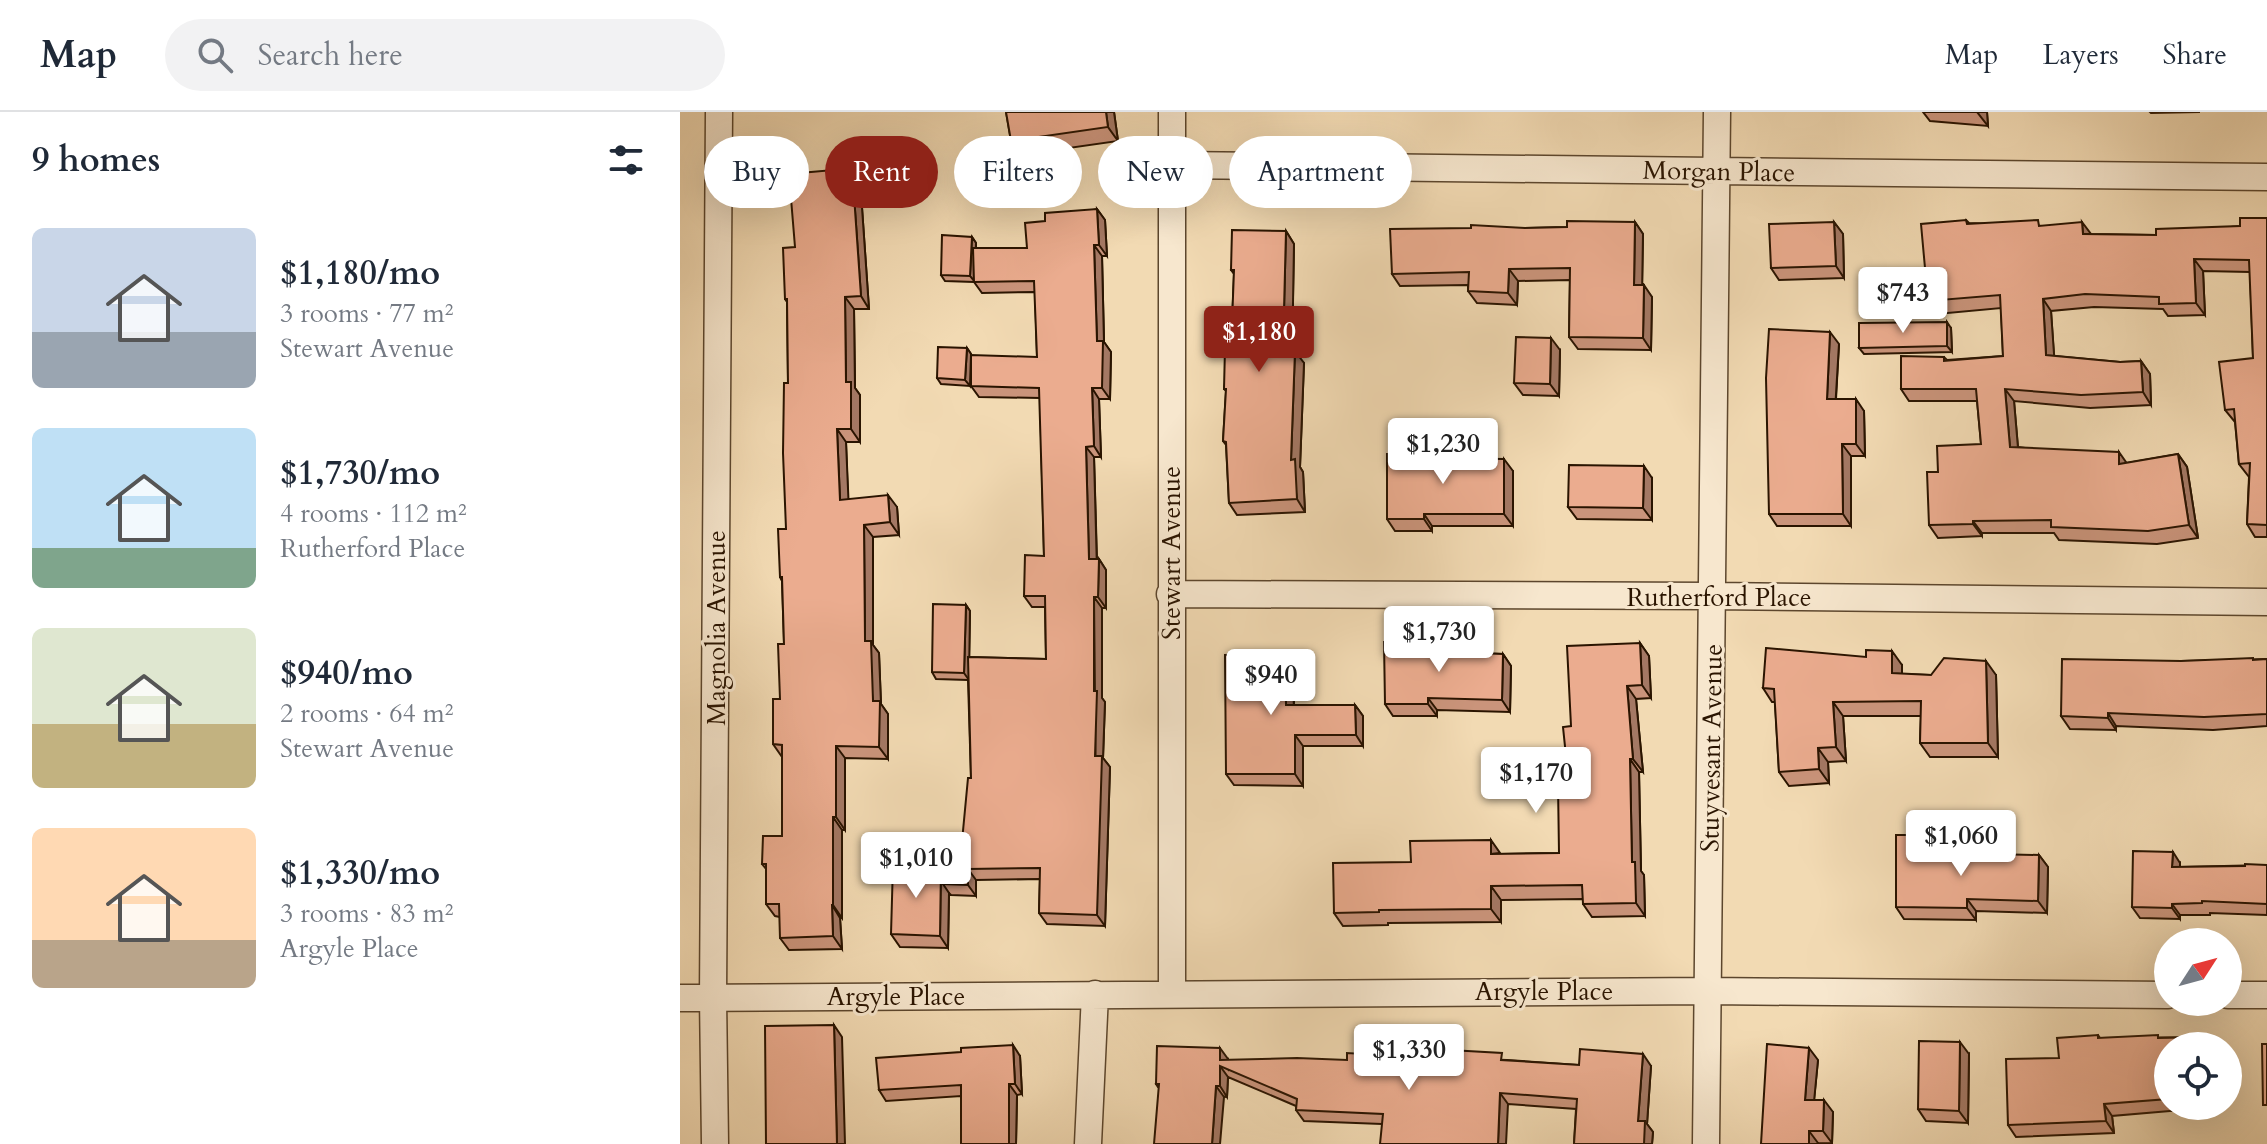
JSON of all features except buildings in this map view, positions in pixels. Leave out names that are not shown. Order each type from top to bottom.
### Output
[{"type":"street","name":"Magnolia Avenue","points":[[715,1144],[713,997],[719,112]]},
{"type":"street","name":"Stewart Avenue","points":[[1172,112],[1172,136]]},
{"type":"street","name":"Stuyvesant Avenue","points":[[1706,1144],[1717,112]]},
{"type":"street","name":"Morgan Place","points":[[1213,165],[2267,177]]},
{"type":"street","name":"Stewart Avenue","points":[[1171,208],[1172,993]]},
{"type":"street","name":"Rutherford Place","points":[[1170,594],[2267,602]]},
{"type":"street","name":"Argyle Place","points":[[680,998],[1708,991],[2154,995]]},
{"type":"street","points":[[1088,1144],[1095,994]]},
{"type":"street","points":[[2242,995],[2267,995]]}]
